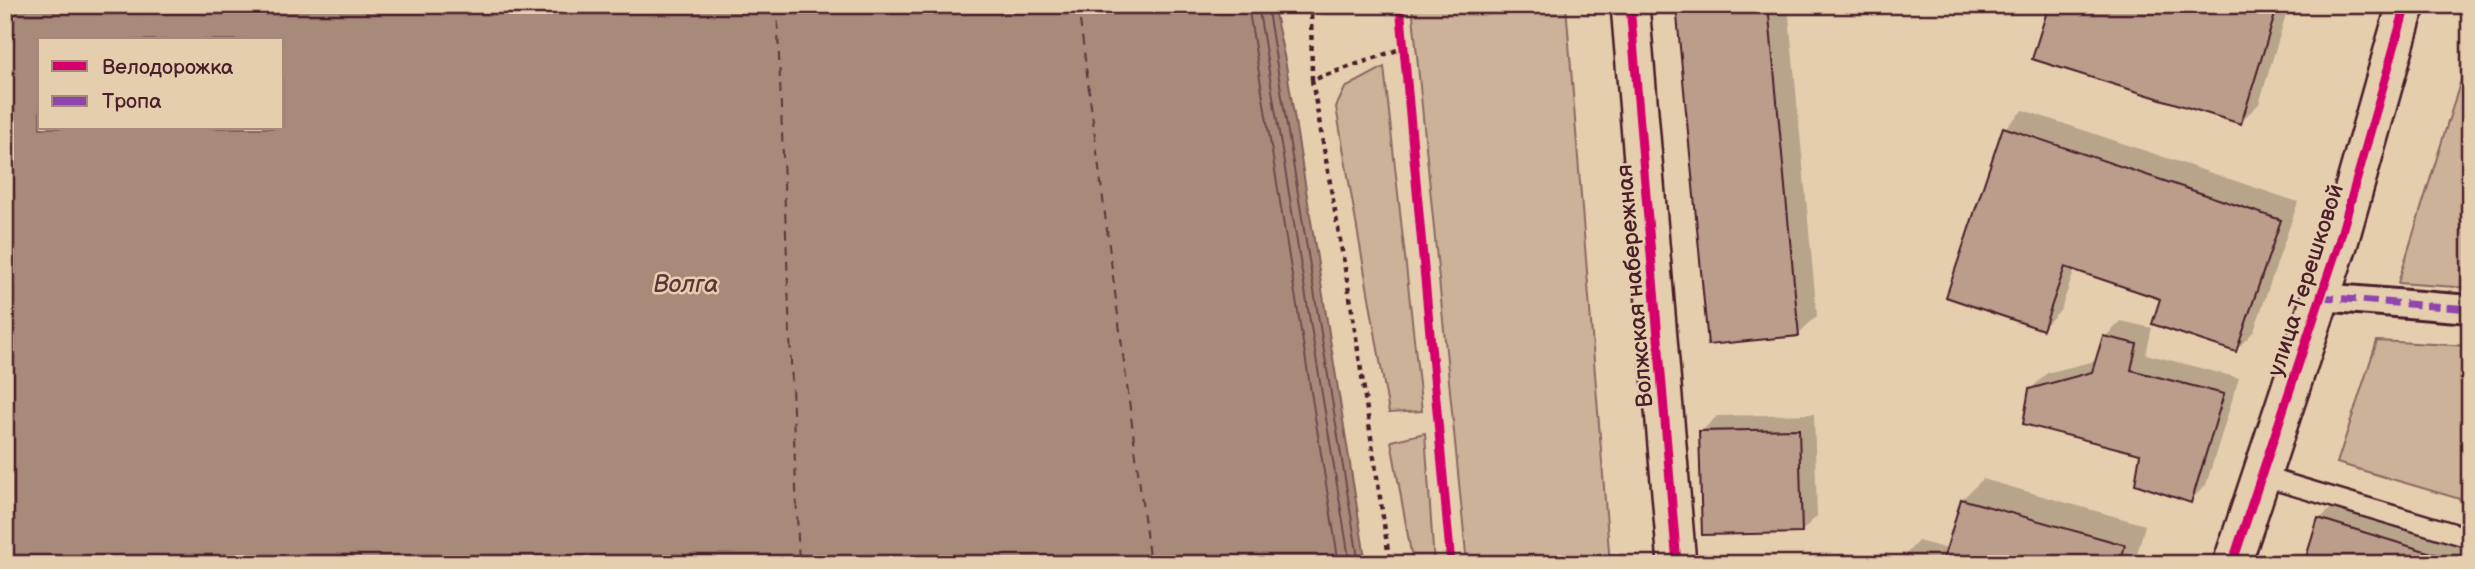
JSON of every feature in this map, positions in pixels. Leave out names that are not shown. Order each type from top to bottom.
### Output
[{"type":"street","name":"Волжская набережная","points":[[1630,5],[1677,564]]},
{"type":"street","name":"улица Терешковой","points":[[2232,564],[2339,242],[2406,5]]},
{"type":"street","points":[[2321,297],[2470,309]]},
{"type":"lane","points":[[2261,476],[2470,538]]},
{"type":"path","points":[[1311,5],[1312,80],[1350,297],[1390,564]]},
{"type":"path","points":[[1402,37],[1405,62]]},
{"type":"path","points":[[1312,80],[1404,48]]},
{"type":"shaded area","points":[[1412,5],[1566,5],[1610,564],[1467,564]]},
{"type":"shaded area","points":[[2466,64],[2470,65],[2470,288],[2398,283]]},
{"type":"shaded area","points":[[1384,67],[1422,411],[1389,413],[1336,107],[1345,88]]},
{"type":"shaded area","points":[[2377,341],[2470,346],[2470,502],[2337,463]]},
{"type":"shaded area","points":[[1425,433],[1434,564],[1413,564],[1391,441]]},
{"type":"water","name":"Волга","points":[[5,5],[1273,5],[1286,65],[1366,564],[5,564]]},
{"type":"building","points":[[1676,5],[1768,5],[1799,336],[1708,345]]},
{"type":"building","points":[[2049,5],[2278,5],[2241,124],[2032,59]]},
{"type":"building","points":[[2003,127],[2281,220],[2236,352],[2152,324],[2160,299],[2065,267],[2043,330],[1946,297]]},
{"type":"building","points":[[2103,336],[2137,344],[2131,370],[2224,394],[2191,503],[2135,484],[2140,454],[2023,424],[2029,389],[2092,372]]},
{"type":"building","points":[[1799,429],[1802,533],[1702,535],[1699,431]]},
{"type":"building","points":[[1961,499],[2125,545],[2120,564],[1942,564]]},
{"type":"building","points":[[2318,518],[2467,564],[2304,564]]},
{"type":"ferry route","points":[[777,5],[799,564]]},
{"type":"ferry route","points":[[1078,5],[1150,564]]},
{"type":"marked path","points":[[2321,297],[2470,309]]},
{"type":"cycle path","points":[[1400,5],[1451,564]]},
{"type":"cycle path","points":[[1630,5],[1677,564]]},
{"type":"cycle path","points":[[2232,564],[2339,242],[2406,5]]}]
